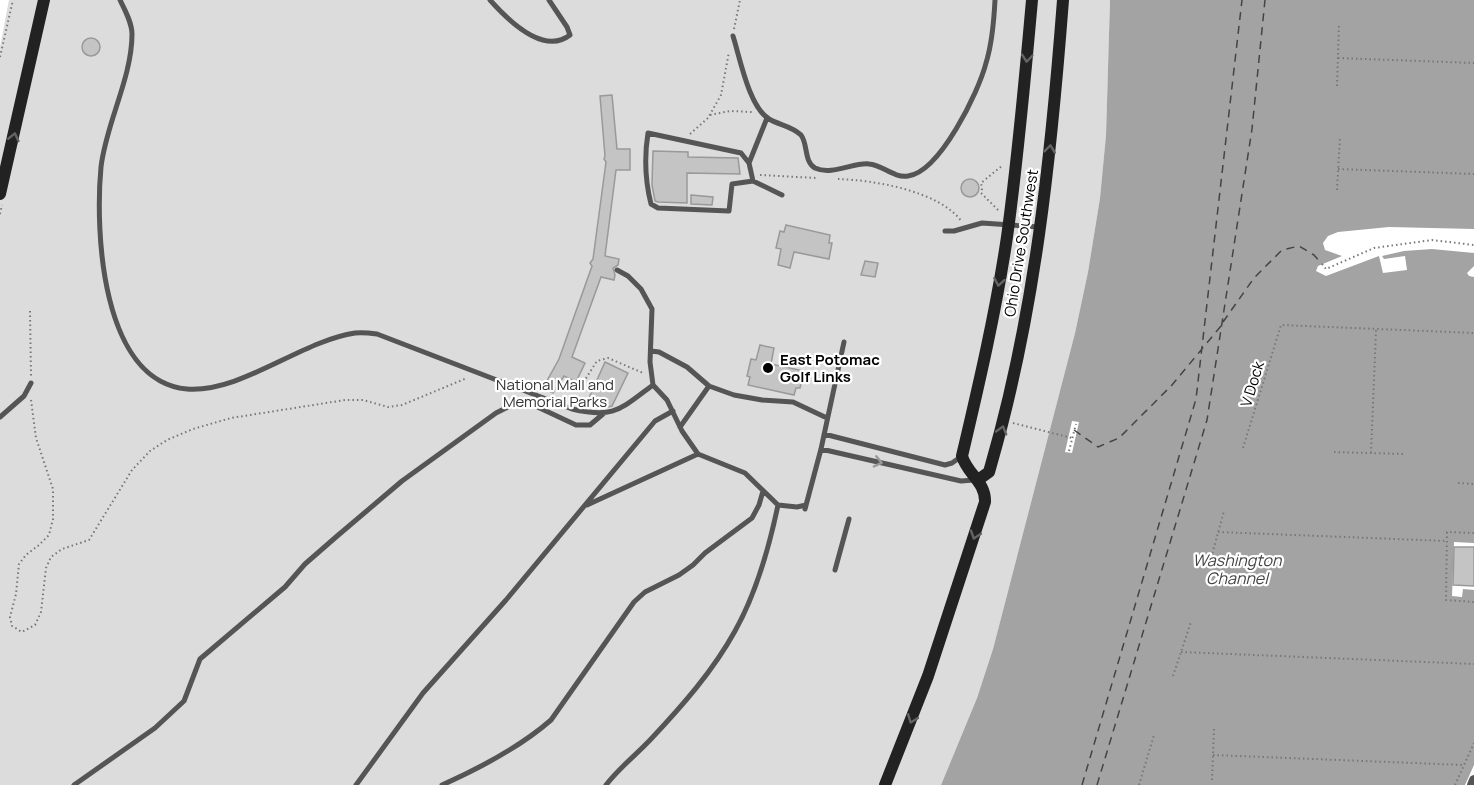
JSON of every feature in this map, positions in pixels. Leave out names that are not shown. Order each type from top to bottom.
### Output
[{"type":"street","points":[[0,194],[44,0]]},
{"type":"street","name":"Ohio Drive Southwest","points":[[962,456],[984,361],[1008,224],[1032,0]]},
{"type":"street","name":"Ohio Drive Southwest","points":[[978,480],[989,472],[1019,356],[1041,228],[1063,0]]},
{"type":"street","points":[[885,785],[928,676],[983,512],[985,493],[978,480],[965,468],[962,456]]},
{"type":"street","points":[[1472,785],[1474,780]]},
{"type":"lane","points":[[120,0],[132,32],[129,61],[118,95],[101,166],[102,263],[112,312],[125,345],[142,366],[162,381],[185,388],[210,388],[250,374],[311,347],[357,332],[377,334],[572,409],[594,414],[614,412],[653,385]]},
{"type":"lane","points":[[490,0],[507,19],[526,33],[546,41],[564,40],[570,35],[549,0]]},
{"type":"lane","points":[[733,36],[756,105],[767,118],[802,136],[809,161],[815,168],[828,170],[869,164],[895,175],[908,176],[920,172],[945,147],[979,86],[987,61],[995,0]]},
{"type":"lane","points":[[749,163],[767,118]]},
{"type":"lane","points":[[753,181],[749,163],[741,153],[648,133],[645,153],[646,188],[651,204],[658,208],[729,211],[732,184],[753,181],[782,195]]},
{"type":"lane","points":[[945,231],[982,223],[1041,228]]},
{"type":"lane","points":[[616,270],[628,276],[641,289],[652,309],[651,373],[653,385],[668,400],[680,427],[698,454],[745,473],[778,505],[805,507],[821,448],[844,342]]},
{"type":"lane","points":[[651,351],[658,352],[687,367],[709,386],[762,400],[793,402],[827,418]]},
{"type":"lane","points":[[0,417],[24,396],[31,383]]},
{"type":"lane","points":[[680,427],[709,386]]},
{"type":"lane","points":[[74,785],[163,722],[184,701],[200,659],[285,587],[305,564],[402,481],[496,413],[512,405],[529,403],[576,425],[590,425],[604,413]]},
{"type":"lane","points":[[356,785],[423,693],[457,657],[586,506],[655,421],[673,411]]},
{"type":"lane","points":[[824,434],[945,465],[952,464],[962,456]]},
{"type":"lane","points":[[821,448],[961,481],[978,480]]},
{"type":"lane","points":[[586,506],[698,454]]},
{"type":"lane","points":[[442,785],[507,752],[551,720],[634,602],[645,592],[679,575],[752,519],[763,491]]},
{"type":"lane","points":[[606,785],[650,740],[701,682],[735,632],[754,590],[778,505]]},
{"type":"lane","points":[[836,570],[849,519]]},
{"type":"path","points":[[0,57],[13,0]]},
{"type":"path","points":[[684,139],[710,115],[721,95],[740,0]]},
{"type":"path","points":[[1337,86],[1339,24]]},
{"type":"path","points":[[1338,58],[1474,63]]},
{"type":"path","points":[[710,115],[730,111],[762,113]]},
{"type":"path","points":[[1337,190],[1340,138]]},
{"type":"path","points":[[1000,212],[981,193],[981,183],[1010,160]]},
{"type":"path","points":[[1338,169],[1474,174]]},
{"type":"path","points":[[751,174],[819,178]]},
{"type":"path","points":[[838,179],[899,188],[938,201],[956,214],[965,227]]},
{"type":"path","points":[[1322,264],[1326,269],[1374,248],[1432,240],[1474,245]]},
{"type":"path","points":[[30,311],[31,401],[36,438],[53,489],[53,519],[49,535],[19,564],[16,594],[10,617],[12,626],[22,632],[34,625],[41,612],[46,568],[51,557],[62,549],[88,540],[132,470],[150,452],[167,440],[193,429],[231,418],[345,400],[363,400],[387,407],[402,405],[466,378],[484,375]]},
{"type":"path","name":"V Dock","points":[[1244,448],[1281,325],[1376,329]]},
{"type":"path","points":[[1371,453],[1376,329],[1474,333]]},
{"type":"path","points":[[581,386],[597,361],[608,358],[639,373],[651,373]]},
{"type":"path","points":[[1004,420],[1072,438]]},
{"type":"path","points":[[1069,451],[1076,424]]},
{"type":"path","points":[[1334,452],[1403,454]]},
{"type":"path","points":[[1458,483],[1474,484]]},
{"type":"path","points":[[1210,562],[1224,511]]},
{"type":"path","points":[[1218,532],[1447,541]]},
{"type":"path","points":[[1474,532],[1447,532],[1446,600],[1474,602]]},
{"type":"path","points":[[1173,676],[1191,622]]},
{"type":"path","points":[[1181,652],[1474,664]]},
{"type":"path","points":[[1212,780],[1214,728]]},
{"type":"path","points":[[1139,785],[1154,735]]},
{"type":"path","points":[[1455,785],[1474,743]]},
{"type":"path","points":[[1213,755],[1464,765]]},
{"type":"green space","name":"National Mall and Memorial Parks","points":[[9,0],[1110,0],[1106,135],[1100,198],[1075,333],[993,649],[977,698],[941,785],[0,785],[0,47]]},
{"type":"water","name":"Washington Channel","points":[[1110,0],[1474,0],[1474,266],[1467,273],[1474,277],[1474,543],[1454,542],[1452,596],[1462,597],[1463,589],[1474,590],[1474,765],[1465,785],[941,785],[977,698],[993,649],[1075,333],[1100,198],[1106,135]]},
{"type":"pier","points":[[1389,227],[1474,229],[1474,253],[1432,249],[1404,251],[1382,256],[1384,259],[1405,256],[1407,270],[1383,273],[1379,256],[1326,276],[1316,271],[1318,266],[1342,256],[1325,250],[1323,243],[1328,236],[1338,232]]},
{"type":"pier","points":[[1072,421],[1079,422],[1072,453],[1065,452]]},
{"type":"building","points":[[91,38],[97,41],[100,47],[97,53],[91,56],[85,53],[82,47],[85,41]]},
{"type":"building","points":[[612,95],[617,149],[630,149],[630,170],[616,170],[605,256],[619,259],[618,265],[613,268],[614,280],[601,277],[572,357],[585,363],[576,382],[564,376],[553,393],[543,388],[559,359],[592,266],[590,263],[593,259],[606,162],[600,96]]},
{"type":"building","points":[[653,151],[688,152],[688,157],[738,158],[740,174],[687,173],[687,203],[658,202],[655,201],[652,185]]},
{"type":"building","points":[[970,179],[978,184],[979,188],[974,196],[970,197],[962,192],[961,188],[966,180]]},
{"type":"building","points":[[691,195],[713,197],[712,205],[691,204]]},
{"type":"building","points":[[786,225],[830,235],[829,243],[832,243],[829,259],[794,252],[790,268],[778,265],[781,249],[776,248],[780,231],[784,232]]},
{"type":"building","points":[[865,261],[878,263],[875,277],[861,275]]},
{"type":"building","name":"East Potomac Golf Links","points":[[760,345],[774,348],[771,364],[804,371],[800,388],[796,388],[794,395],[748,385],[750,377],[747,376],[751,359],[756,360]]},
{"type":"building","points":[[605,362],[628,373],[612,406],[608,407],[589,398]]},
{"type":"building","points":[[1454,547],[1474,547],[1474,586],[1453,585]]},
{"type":"ferry route","points":[[1082,785],[1196,399],[1242,0]]},
{"type":"ferry route","points":[[1097,785],[1207,420],[1252,129],[1265,0]]},
{"type":"ferry route","points":[[1223,322],[1254,278],[1282,250],[1299,246],[1314,255],[1322,264]]},
{"type":"ferry route","points":[[1074,430],[1098,447],[1119,438],[1172,385],[1221,326]]},
{"type":"place","name":"East Potomac Golf Links","points":[[768,368]]}]
